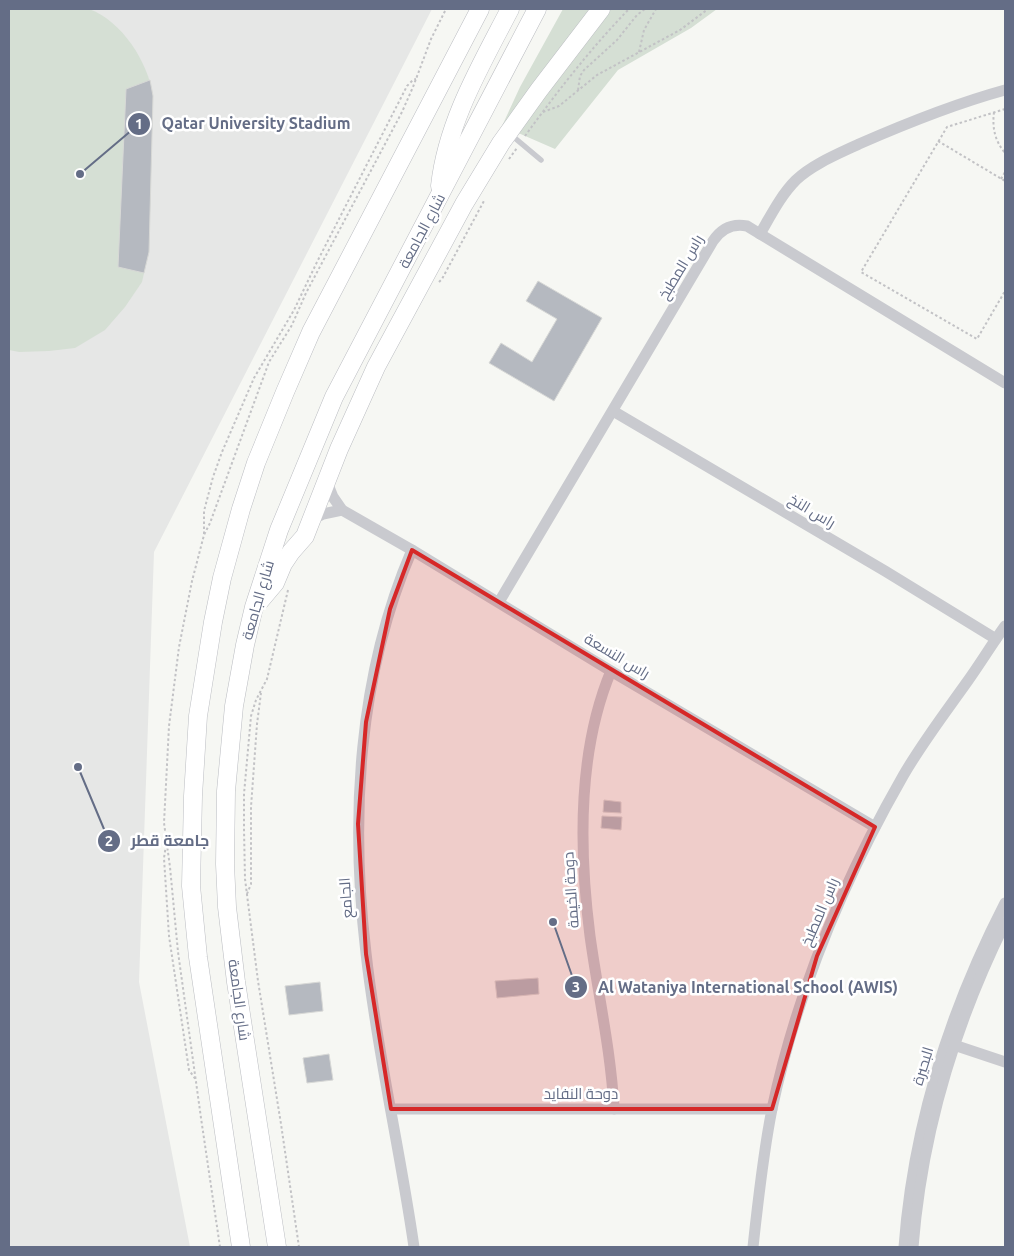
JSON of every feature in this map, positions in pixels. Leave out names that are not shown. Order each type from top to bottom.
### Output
[{"type":"main road","points":[[241,1247],[199,965],[191,886],[193,796],[198,716],[213,622],[222,578],[241,509],[256,463],[281,399],[311,332],[480,9]]},
{"type":"main road","points":[[439,199],[442,173],[451,132],[460,108],[510,9]]},
{"type":"main road","name":"شارع الجامعة","points":[[277,1247],[236,982],[227,907],[225,864],[226,791],[233,715],[245,645],[254,607],[279,530],[334,397],[537,9]]},
{"type":"main road","points":[[254,607],[268,593],[287,558],[302,541],[376,367],[473,189],[515,138],[539,90],[601,9]]},
{"type":"main road","points":[[329,476],[334,397]]},
{"type":"street","points":[[760,234],[786,192],[797,179],[822,162],[904,124],[940,110],[1005,90]]},
{"type":"street","name":"راس المطبخ","points":[[499,602],[718,235],[728,227],[747,226],[1005,382]]},
{"type":"street","name":"راس النخ","points":[[613,411],[885,571],[996,639]]},
{"type":"street","points":[[312,520],[323,514],[342,510],[333,497],[329,476]]},
{"type":"street","name":"راس النسعة","points":[[342,510],[876,827]]},
{"type":"street","name":"الجامع","points":[[412,550],[399,580],[390,609],[372,682],[366,722],[358,824],[359,877],[366,954],[414,1247]]},
{"type":"street","name":"راس المطبخ","points":[[753,1247],[757,1203],[772,1109],[797,1016],[817,956],[856,867],[905,774],[1005,626]]},
{"type":"street","name":"دوحة الخيمة","points":[[611,671],[600,697],[594,720],[586,782],[583,826],[585,898],[610,1063],[614,1109]]},
{"type":"street","name":"البحيرة","points":[[913,1247],[915,1218],[924,1162],[950,1043],[966,986],[1005,902]]},
{"type":"street","name":"البحيرة","points":[[904,1247],[906,1217],[915,1160],[928,1104],[950,1043],[1005,923]]},
{"type":"street","points":[[950,1043],[1005,1062]]},
{"type":"street","name":"دوحة النفايد","points":[[391,1109],[772,1109]]},
{"type":"lane","points":[[515,138],[542,160]]},
{"type":"path","points":[[220,1247],[178,952],[170,862],[164,822],[169,726],[179,647],[192,581],[204,535],[270,362],[292,325],[306,293],[402,112],[446,9]]},
{"type":"path","points":[[509,159],[515,138],[543,112],[608,31],[630,9]]},
{"type":"path","points":[[578,90],[580,76],[584,70],[617,40],[637,14],[645,9]]},
{"type":"path","points":[[639,52],[644,30],[656,9]]},
{"type":"path","points":[[543,112],[560,106],[597,74],[680,30],[708,9]]},
{"type":"path","points":[[204,535],[204,511],[213,477],[254,378],[294,310],[407,86],[416,79]]},
{"type":"path","points":[[1005,109],[947,127],[861,272],[977,339],[1005,291]]},
{"type":"path","points":[[994,112],[994,132],[998,143],[1005,153]]},
{"type":"path","points":[[938,142],[1005,181]]},
{"type":"path","points":[[1001,179],[1005,172]]},
{"type":"path","points":[[422,282],[431,284],[442,279],[488,192]]},
{"type":"path","points":[[290,583],[267,679],[256,700],[251,716],[247,756],[244,829],[247,894],[258,981],[298,1247]]},
{"type":"path","points":[[247,894],[251,884],[251,808],[257,724],[262,691]]},
{"type":"path","points":[[166,844],[164,858],[169,936],[189,1070],[196,1080]]},
{"type":"highlighted area","points":[[412,550],[875,827],[817,956],[772,1109],[391,1109],[366,954],[358,824],[366,722],[390,609]]},
{"type":"shaded area","points":[[9,9],[432,9],[154,552],[139,982],[190,1247],[9,1247]]},
{"type":"shaded area","points":[[9,9],[89,9],[101,15],[112,23],[132,44],[146,70],[153,96],[149,252],[142,282],[125,307],[105,330],[75,348],[19,352],[9,350]]},
{"type":"shaded area","points":[[563,9],[717,9],[691,28],[618,70],[555,149],[502,126],[520,87]]},
{"type":"building","points":[[150,80],[153,96],[149,252],[144,273],[118,267],[126,89]]},
{"type":"building","points":[[538,281],[602,318],[554,401],[489,363],[501,343],[532,362],[557,319],[526,301]]},
{"type":"building","points":[[604,800],[621,802],[621,813],[603,812]]},
{"type":"building","points":[[602,816],[622,817],[621,830],[601,828]]},
{"type":"building","points":[[538,978],[539,994],[497,998],[495,981]]},
{"type":"building","points":[[320,982],[323,1011],[289,1015],[285,986]]},
{"type":"building","points":[[329,1054],[333,1080],[307,1083],[303,1058]]},
{"type":"place","name":"Qatar University Stadium","points":[[80,174]]},
{"type":"place","name":"جامعة قطر","points":[[78,767]]},
{"type":"place","name":"Al Wataniya International School (AWIS)","points":[[553,922]]}]
